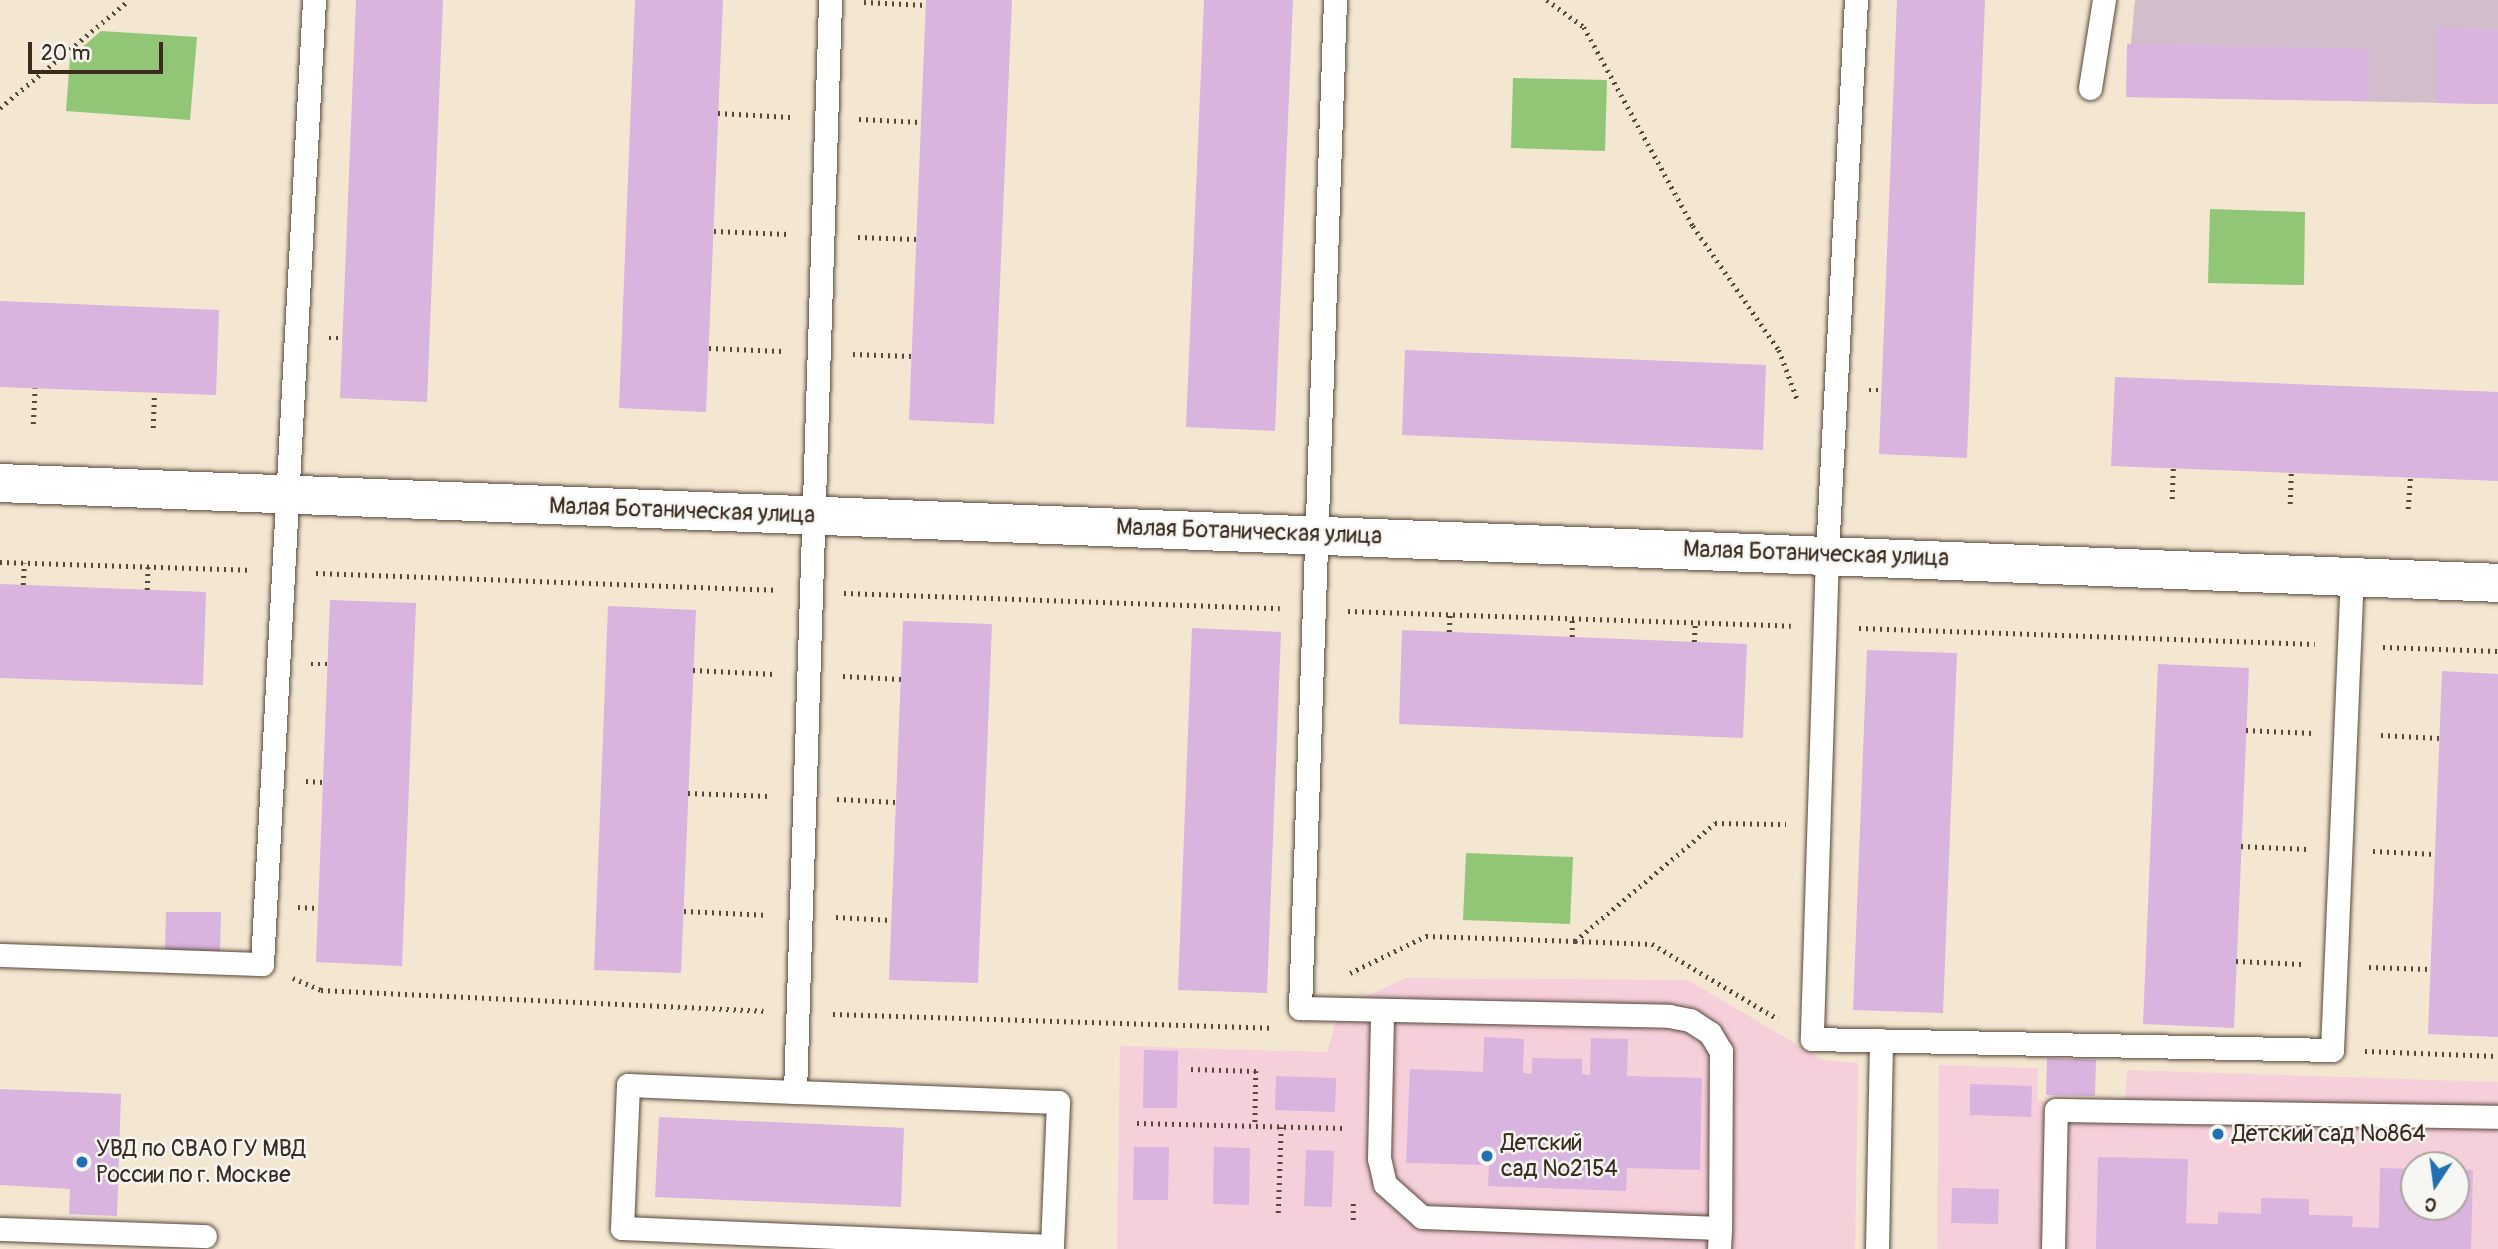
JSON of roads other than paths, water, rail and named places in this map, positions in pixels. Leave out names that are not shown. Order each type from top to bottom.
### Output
[{"type":"street","name":"Малая Ботаническая улица","points":[[0,483],[1827,554],[2498,583]]},
{"type":"lane","points":[[0,955],[262,964],[285,494],[314,0]]},
{"type":"lane","points":[[794,1092],[809,516],[830,0]]},
{"type":"lane","points":[[1335,0],[1300,1008],[1669,1016],[1710,1033],[1723,1070],[1719,1238],[1422,1217],[1385,1184],[1380,1129],[1382,1010]]},
{"type":"lane","points":[[1856,0],[1827,554],[1812,1039],[2332,1050],[2351,577]]},
{"type":"lane","points":[[2090,88],[2104,0]]},
{"type":"lane","points":[[1877,1249],[1881,1040]]},
{"type":"lane","points":[[628,1084],[794,1092],[1058,1102],[1052,1246],[622,1228],[628,1084]]},
{"type":"lane","points":[[2053,1249],[2056,1110],[2498,1117]]},
{"type":"lane","points":[[0,1229],[205,1236]]},
{"type":"place","name":"Детский сад №864","points":[[2218,1134]]},
{"type":"place","name":"Детский сад №2154","points":[[1487,1156]]},
{"type":"place","name":"УВД по СВАО ГУ МВД России по г. Москве","points":[[82,1162]]}]
